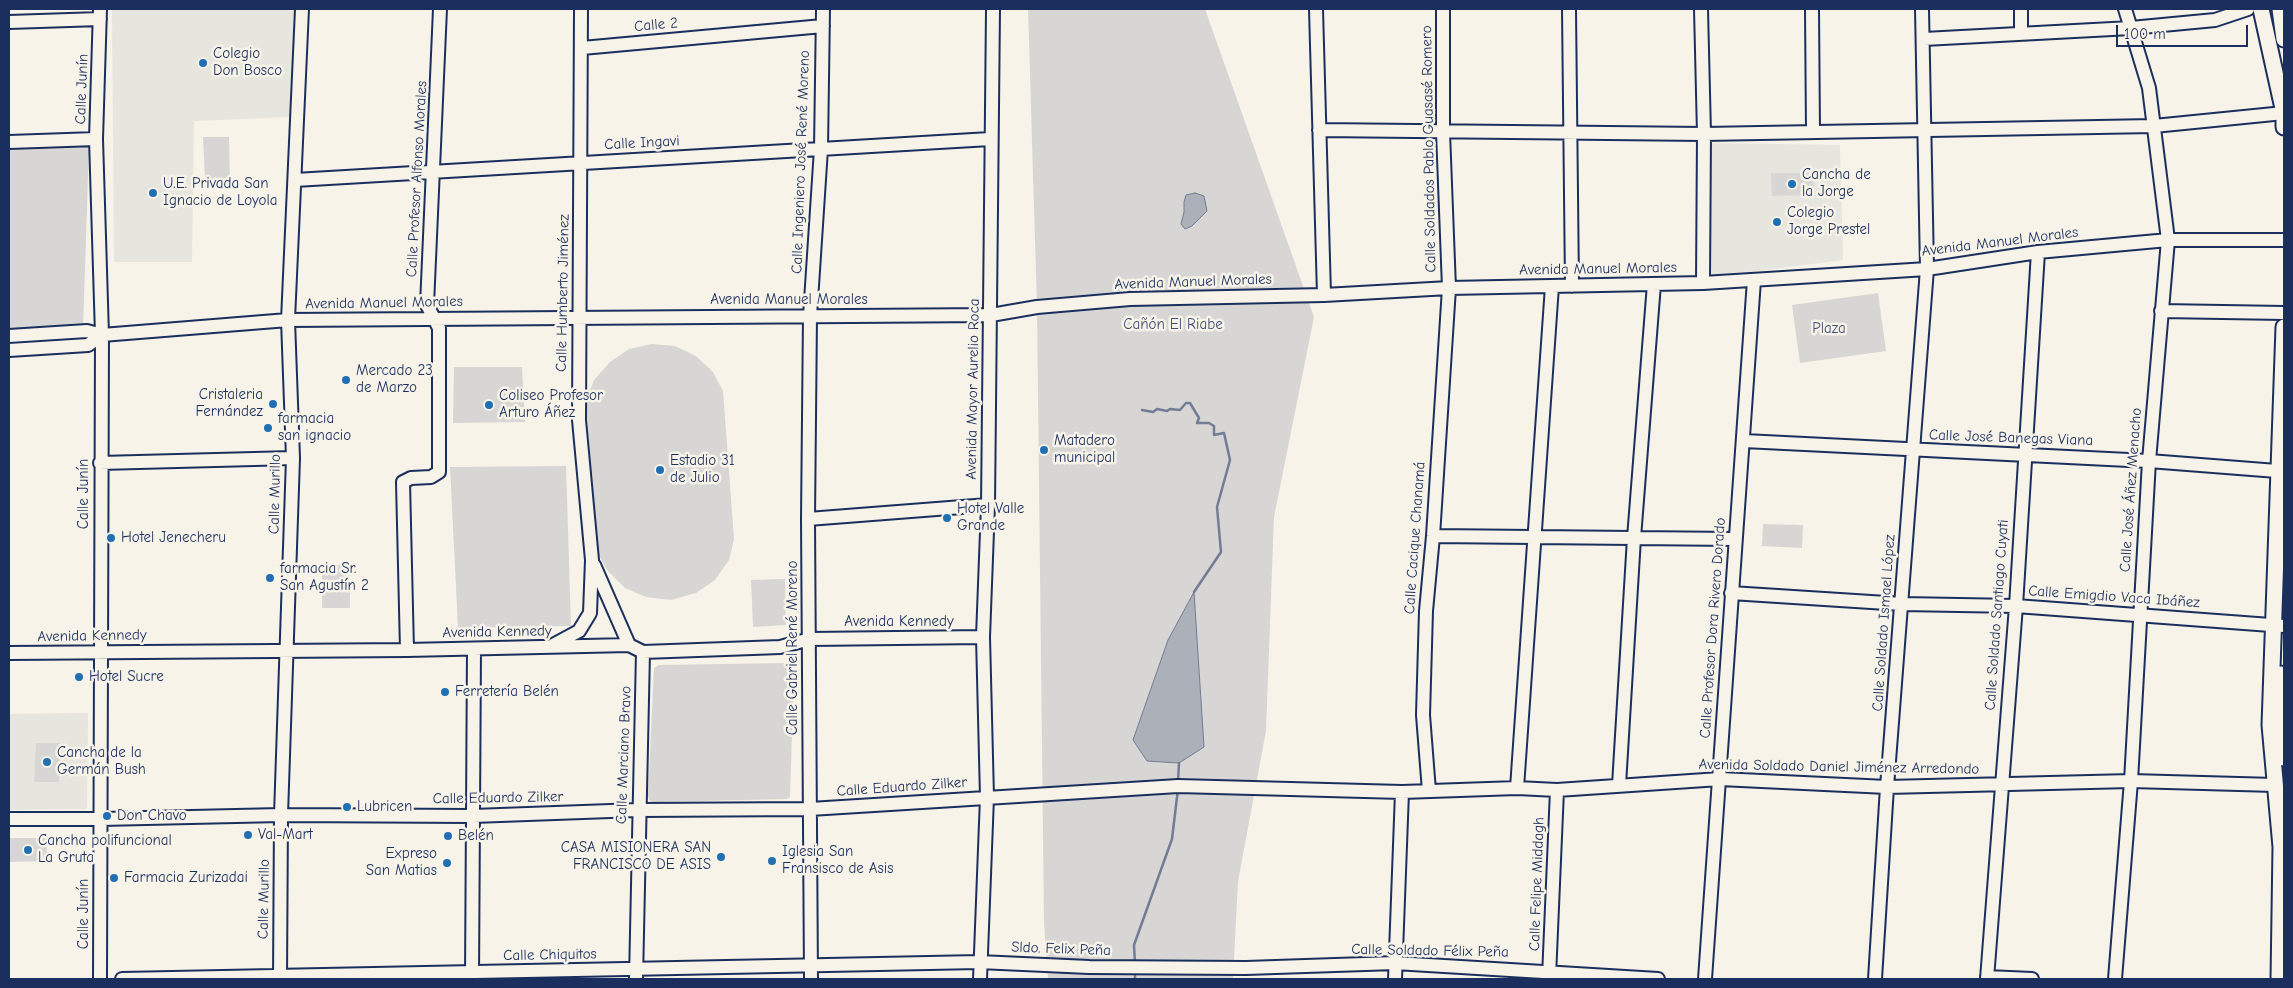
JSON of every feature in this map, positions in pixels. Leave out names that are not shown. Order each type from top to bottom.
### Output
[{"type":"main road","points":[[2261,9],[2284,120]]},
{"type":"main road","points":[[2280,9],[2283,31]]},
{"type":"main road","points":[[2284,327],[2277,471],[2282,738],[2284,758]]},
{"type":"main road","points":[[2281,973],[2281,847],[2270,725],[2284,566]]},
{"type":"street","name":"Calle Murillo","points":[[280,978],[281,815],[293,458],[288,320],[302,9]]},
{"type":"street","name":"Calle Profesor Alfonso Morales","points":[[406,650],[403,482],[411,478],[431,477],[439,472],[439,328],[427,305],[440,9]]},
{"type":"street","name":"Calle Humberto Jiménez","points":[[550,647],[579,631],[590,613],[592,560],[579,420],[581,9]]},
{"type":"street","name":"Calle Ingeniero José René Moreno","points":[[810,316],[821,149],[823,9]]},
{"type":"street","name":"Avenida Mayor Aurelio Roca","points":[[980,979],[979,962],[987,797],[983,638],[988,505],[990,138],[993,9]]},
{"type":"street","points":[[1316,9],[1324,295]]},
{"type":"street","name":"Calle Soldados Pablo Guasasé Romero","points":[[1443,9],[1443,132],[1449,288]]},
{"type":"street","points":[[1569,9],[1572,286]]},
{"type":"street","points":[[1701,9],[1704,134],[1703,283]]},
{"type":"street","points":[[1812,9],[1813,132]]},
{"type":"street","name":"Calle Soldado Ismael López","points":[[1875,979],[1887,787],[1927,269],[1922,9]]},
{"type":"street","points":[[2021,9],[2021,34]]},
{"type":"street","name":"Calle José Áñez Menacho","points":[[2115,979],[2131,780],[2149,460],[2168,240],[2148,88],[2125,9]]},
{"type":"street","points":[[1924,39],[2131,28],[2215,20],[2248,9]]},
{"type":"street","points":[[9,22],[100,14]]},
{"type":"street","name":"Calle Junín","points":[[100,14],[96,139],[102,335],[100,463],[100,979]]},
{"type":"street","name":"Calle 2","points":[[582,48],[823,26]]},
{"type":"street","points":[[1318,130],[1704,134],[2154,126],[2284,120]]},
{"type":"street","name":"Calle Ingavi","points":[[295,180],[990,138]]},
{"type":"street","points":[[9,142],[96,139]]},
{"type":"street","name":"Avenida Manuel Morales","points":[[9,336],[87,331],[102,335],[288,320],[990,315],[1037,307],[1130,298],[1324,295],[1449,288],[1703,283],[1927,269],[2038,252],[2168,240],[2284,240]]},
{"type":"street","name":"Calle Soldado Santiago Cuyati","points":[[1987,978],[2016,606],[2038,252]]},
{"type":"street","name":"Calle Profesor Dora Rivero Dorado","points":[[1705,979],[1720,779],[1734,539],[1744,440],[1754,280]]},
{"type":"street","points":[[1619,785],[1634,538],[1654,284]]},
{"type":"street","points":[[1517,788],[1552,286]]},
{"type":"street","name":"Calle Cacique Chanamá","points":[[1429,791],[1423,715],[1426,612],[1433,536],[1449,288]]},
{"type":"street","points":[[2161,311],[2284,313]]},
{"type":"street","name":"Calle Gabriel René Moreno","points":[[810,316],[808,519],[811,979]]},
{"type":"street","name":"Avenida Manuel Morales","points":[[9,350],[88,345],[102,335]]},
{"type":"street","name":"Calle José Banegas Viana","points":[[1744,440],[2024,456],[2149,460],[2277,471]]},
{"type":"street","points":[[100,463],[293,458]]},
{"type":"street","points":[[808,519],[988,505]]},
{"type":"street","points":[[1433,536],[1734,539]]},
{"type":"street","points":[[592,560],[629,645]]},
{"type":"street","name":"Calle Emigdio Vaca Ibáñez","points":[[1731,593],[1902,604],[2016,606],[2280,626]]},
{"type":"street","name":"Avenida Kennedy","points":[[9,653],[406,650],[629,645],[643,652],[780,647],[810,639],[983,638]]},
{"type":"street","points":[[472,976],[474,649]]},
{"type":"street","name":"Calle Marciano Bravo","points":[[636,974],[638,810],[643,652]]},
{"type":"street","name":"Avenida Soldado Daniel Jiménez Arredondo","points":[[1402,792],[1517,788],[1557,790],[1720,779],[1887,787],[2001,786],[2131,780],[2275,785]]},
{"type":"street","name":"Calle Eduardo Zilker","points":[[9,819],[101,820],[281,815],[473,816],[638,810],[810,809],[1178,786],[1402,792]]},
{"type":"street","name":"Calle Felipe Middagh","points":[[1549,975],[1557,790]]},
{"type":"street","points":[[1395,979],[1402,792]]},
{"type":"street","name":"Calle Chiquitos","points":[[122,979],[636,974],[811,966],[979,962]]},
{"type":"street","name":"Sldo. Felix Peña","points":[[979,962],[1141,968]]},
{"type":"street","name":"Calle Soldado Félix Peña","points":[[1141,968],[1246,968],[1396,963],[1549,975],[1658,979]]},
{"type":"street","points":[[1987,978],[2032,979]]},
{"type":"shaded area","name":"Colegio Don Bosco","points":[[112,9],[296,9],[292,117],[194,121],[192,262],[114,262]]},
{"type":"shaded area","name":"Colegio Jorge Prestel","points":[[1709,143],[1840,145],[1843,260],[1712,277]]},
{"type":"shaded area","points":[[1195,193],[1204,196],[1207,211],[1192,226],[1185,229],[1181,224],[1184,202],[1186,195]]},
{"type":"shaded area","points":[[1194,592],[1204,747],[1179,763],[1147,761],[1133,740],[1168,640]]},
{"type":"shaded area","points":[[88,713],[87,809],[9,810],[9,714]]},
{"type":"green space","name":"Cañón El Riabe","points":[[1028,9],[1205,9],[1314,317],[1274,517],[1266,731],[1238,881],[1233,979],[1048,979],[1044,922],[1037,307]]},
{"type":"green space","points":[[203,137],[229,137],[230,179],[205,180]]},
{"type":"green space","points":[[89,146],[83,329],[9,330],[9,149]]},
{"type":"green space","name":"Cancha de la Jorge","points":[[1771,173],[1813,173],[1814,195],[1772,196]]},
{"type":"green space","name":"Plaza","points":[[1878,293],[1886,351],[1800,363],[1792,305]]},
{"type":"green space","name":"Estadio 31 de Julio","points":[[652,344],[675,346],[696,356],[713,372],[723,391],[734,539],[729,560],[715,580],[696,593],[671,600],[646,597],[625,588],[607,570],[596,550],[586,401],[594,380],[610,362],[629,349]]},
{"type":"green space","name":"Coliseo Profesor Arturo Áñez","points":[[454,367],[522,367],[525,422],[453,423]]},
{"type":"green space","points":[[566,466],[571,626],[458,628],[450,467]]},
{"type":"green space","points":[[1763,524],[1803,525],[1802,548],[1762,546]]},
{"type":"green space","points":[[322,565],[350,565],[350,608],[322,608]]},
{"type":"green space","points":[[785,579],[786,625],[753,627],[751,580]]},
{"type":"green space","points":[[786,663],[791,665],[794,670],[790,797],[787,799],[650,801],[648,796],[654,668],[659,665]]},
{"type":"green space","name":"Cancha de la Germán Bush","points":[[36,743],[60,743],[59,782],[34,782]]},
{"type":"green space","name":"Cancha polifuncional La Gruta","points":[[9,838],[47,838],[47,861],[9,862]]},
{"type":"waterway","points":[[1142,410],[1153,412],[1157,409],[1167,411],[1170,409],[1180,410],[1186,403],[1190,403],[1199,418],[1197,423],[1209,423],[1214,426],[1214,435],[1224,433],[1230,460],[1217,507],[1221,552],[1194,592]]},
{"type":"waterway","points":[[1178,781],[1179,763]]},
{"type":"waterway","points":[[1135,964],[1134,945],[1172,839],[1178,789]]},
{"type":"waterway","points":[[1135,972],[1135,979]]},
{"type":"place","name":"Colegio Don Bosco","points":[[203,63]]},
{"type":"place","name":"Cancha de la Jorge","points":[[1792,184]]},
{"type":"place","name":"U.E. Privada San Ignacio de Loyola","points":[[153,193]]},
{"type":"place","name":"Colegio Jorge Prestel","points":[[1777,222]]},
{"type":"place","name":"Mercado 23 de Marzo","points":[[346,380]]},
{"type":"place","name":"Cristaleria Fernández","points":[[273,404]]},
{"type":"place","name":"Coliseo Profesor Arturo Áñez","points":[[489,405]]},
{"type":"place","name":"farmacia san ignacio","points":[[268,428]]},
{"type":"place","name":"Matadero municipal","points":[[1044,450]]},
{"type":"place","name":"Estadio 31 de Julio","points":[[660,470]]},
{"type":"place","name":"Hotel Valle Grande","points":[[947,518]]},
{"type":"place","name":"Hotel Jenecheru","points":[[111,538]]},
{"type":"place","name":"farmacia Sr. San Agustín 2","points":[[270,578]]},
{"type":"place","name":"Hotel Sucre","points":[[79,677]]},
{"type":"place","name":"Ferretería Belén","points":[[445,692]]},
{"type":"place","name":"Cancha de la Germán Bush","points":[[47,762]]},
{"type":"place","name":"Lubricen","points":[[347,807]]},
{"type":"place","name":"Don Chavo","points":[[107,816]]},
{"type":"place","name":"Val-Mart","points":[[248,835]]},
{"type":"place","name":"Belén","points":[[448,836]]},
{"type":"place","name":"Cancha polifuncional La Gruta","points":[[28,850]]},
{"type":"place","name":"CASA MISIONERA SAN FRANCISCO DE ASIS","points":[[721,857]]},
{"type":"place","name":"Iglesia San Fransisco de Asis","points":[[772,861]]},
{"type":"place","name":"Expreso San Matias","points":[[447,863]]},
{"type":"place","name":"Farmacia Zurizadai","points":[[114,878]]}]
